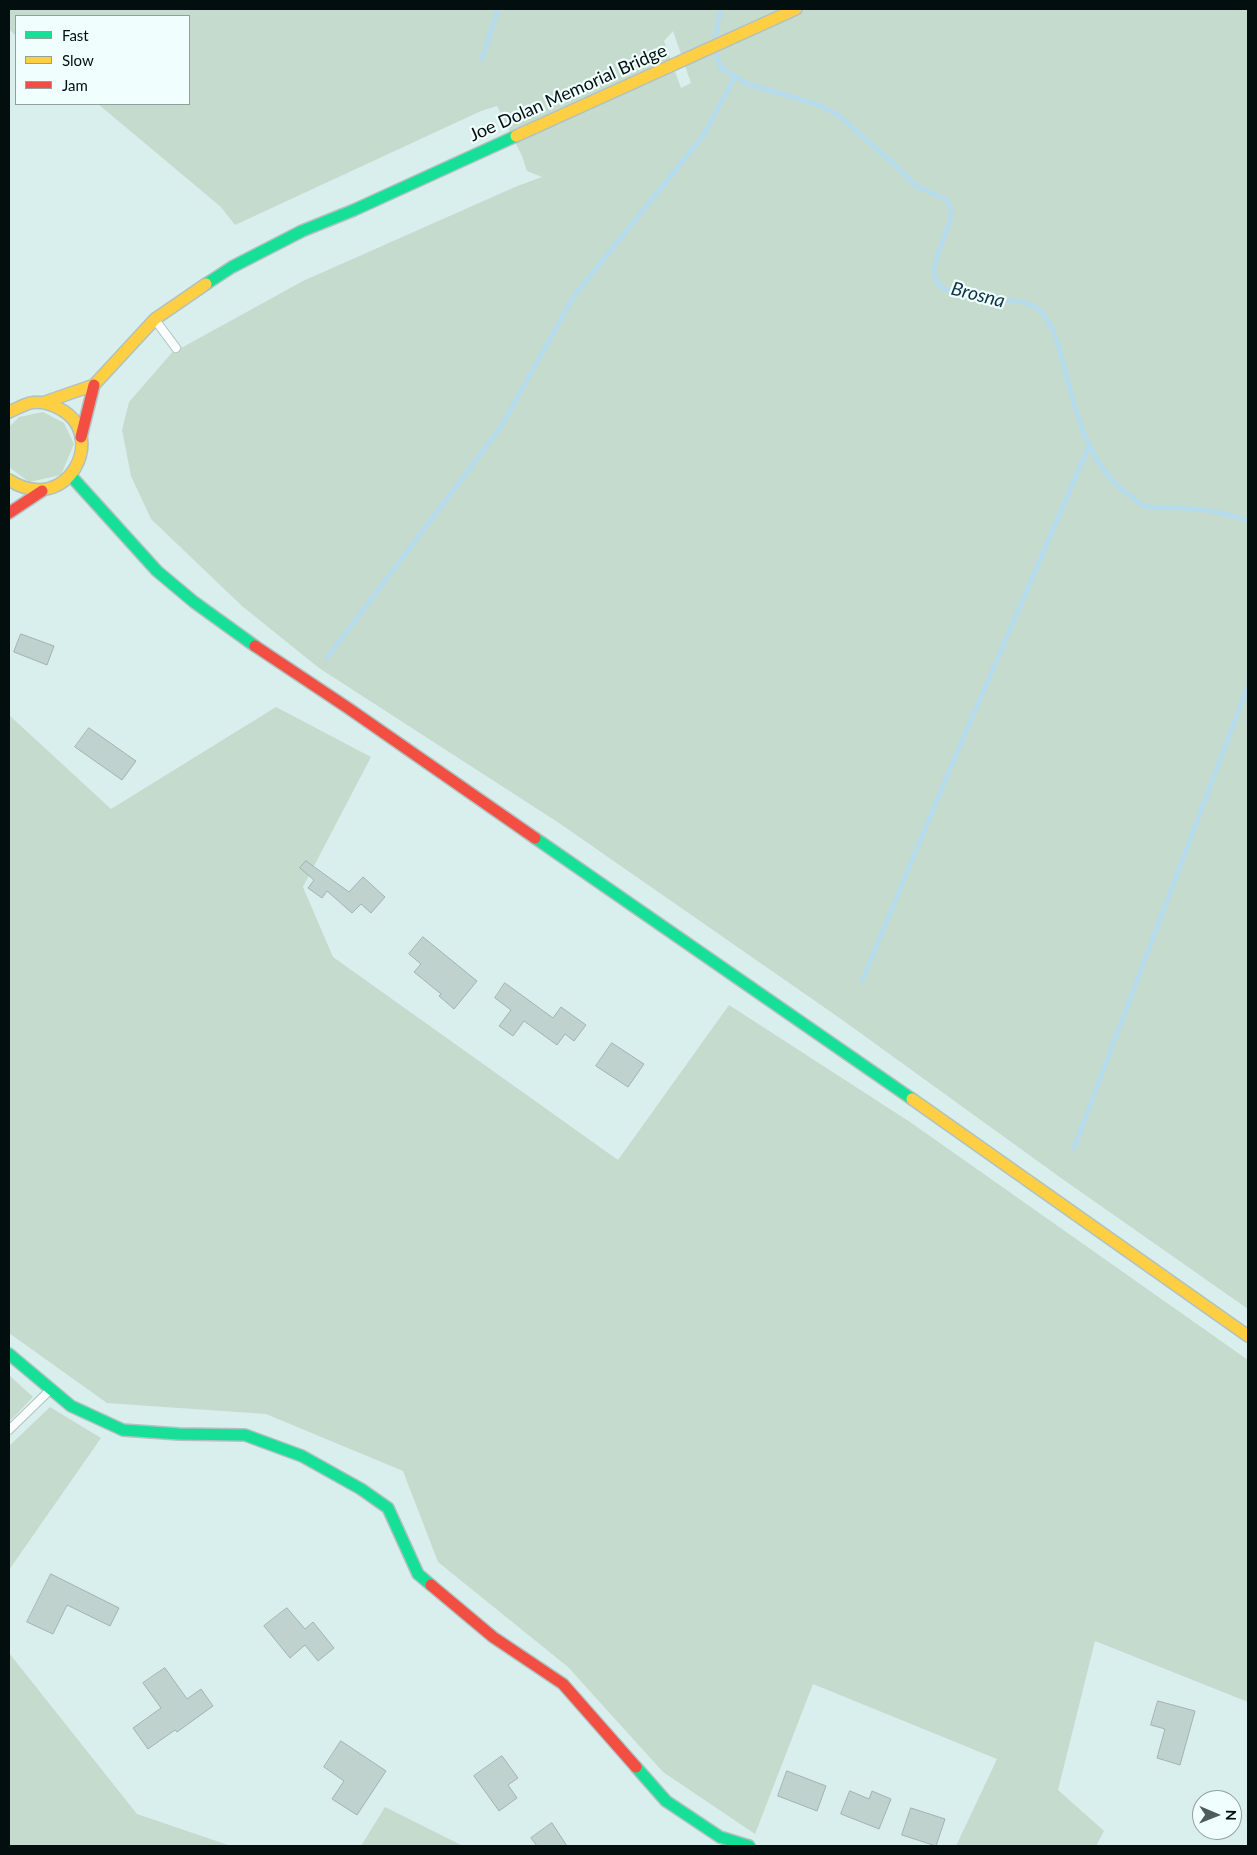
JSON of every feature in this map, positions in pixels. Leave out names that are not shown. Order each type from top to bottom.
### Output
[{"type":"street","name":"Joe Dolan Memorial Bridge","points":[[94,384],[155,319],[232,267],[302,231],[354,210],[796,9]]},
{"type":"street","points":[[45,402],[94,384]]},
{"type":"street","points":[[81,437],[94,384]]},
{"type":"street","points":[[9,412],[20,405],[32,402],[45,402],[57,406],[68,414],[76,424],[81,437],[82,451],[78,464],[71,476],[63,483],[42,491],[9,513]]},
{"type":"street","points":[[71,476],[157,571],[194,602],[265,654],[348,708],[1000,1160],[1248,1336]]},
{"type":"street","points":[[9,480],[19,487],[42,491]]},
{"type":"street","points":[[9,1354],[71,1406],[123,1430],[179,1434],[245,1435],[302,1456],[361,1489],[388,1508],[418,1574],[493,1637],[564,1684],[666,1801],[720,1837],[749,1846]]},
{"type":"lane","points":[[155,319],[176,348]]},
{"type":"lane","points":[[9,1430],[51,1389]]},
{"type":"green space","points":[[9,9],[1248,9],[1248,1309],[1061,1178],[841,1019],[559,823],[319,668],[242,606],[151,519],[131,476],[122,430],[129,402],[176,348],[183,347],[303,281],[515,187],[542,177],[527,171],[522,156],[497,106],[481,111],[235,225],[221,207],[99,105],[190,105],[190,15],[15,15],[15,35],[9,29]],"holes":[[[673,31],[691,83],[681,88],[664,41]]]},
{"type":"green space","points":[[43,412],[64,423],[74,444],[61,475],[29,482],[9,467],[9,427],[19,417]]},
{"type":"green space","points":[[276,707],[371,757],[303,887],[333,957],[618,1160],[729,1005],[910,1122],[1248,1360],[1248,1702],[1095,1641],[1058,1790],[1104,1831],[1096,1846],[956,1846],[997,1759],[813,1684],[755,1834],[663,1772],[568,1667],[438,1562],[403,1471],[266,1414],[107,1403],[9,1333],[9,715],[111,809]]},
{"type":"green space","points":[[9,1375],[33,1397],[9,1422]]},
{"type":"green space","points":[[50,1407],[101,1438],[9,1570],[9,1446]]},
{"type":"green space","points":[[9,1653],[137,1814],[231,1846],[9,1846]]},
{"type":"green space","points":[[385,1807],[463,1846],[361,1846]]},
{"type":"building","points":[[21,634],[54,646],[47,665],[14,652]]},
{"type":"building","points":[[89,728],[136,761],[122,780],[75,747]]},
{"type":"building","points":[[306,861],[349,892],[363,877],[385,897],[371,913],[361,904],[352,913],[327,891],[322,898],[308,888],[314,880],[300,868]]},
{"type":"building","points":[[423,937],[477,981],[454,1009],[439,996],[441,994],[414,972],[421,964],[409,954]]},
{"type":"building","points":[[505,983],[553,1018],[561,1007],[586,1025],[574,1041],[565,1034],[557,1045],[524,1021],[513,1036],[499,1026],[511,1010],[495,998]]},
{"type":"building","points":[[612,1043],[644,1064],[628,1087],[596,1066]]},
{"type":"building","points":[[51,1574],[119,1608],[110,1626],[67,1605],[53,1634],[27,1622]]},
{"type":"building","points":[[287,1608],[305,1629],[313,1622],[334,1648],[318,1661],[305,1645],[290,1658],[264,1626]]},
{"type":"building","points":[[165,1668],[187,1699],[201,1689],[213,1706],[177,1732],[175,1730],[148,1749],[133,1728],[161,1708],[143,1683]]},
{"type":"building","points":[[1158,1701],[1195,1711],[1180,1765],[1157,1758],[1165,1729],[1151,1725]]},
{"type":"building","points":[[341,1741],[386,1771],[357,1815],[332,1799],[344,1781],[324,1767]]},
{"type":"building","points":[[502,1756],[518,1778],[508,1785],[517,1798],[499,1811],[474,1776]]},
{"type":"building","points":[[787,1771],[826,1786],[817,1811],[778,1796]]},
{"type":"building","points":[[850,1791],[869,1799],[872,1791],[891,1799],[879,1829],[841,1814]]},
{"type":"building","points":[[911,1808],[945,1819],[936,1846],[902,1835]]},
{"type":"building","points":[[552,1823],[567,1846],[537,1846],[531,1838]]},
{"type":"waterway","points":[[482,59],[498,9]]},
{"type":"waterway","name":"Brosna","points":[[715,37],[721,9]]},
{"type":"waterway","name":"Brosna","points":[[716,54],[721,68],[748,84],[816,104],[837,114],[916,186],[947,200],[951,212],[950,221],[935,267],[937,282],[944,289],[955,293],[1025,303],[1035,307],[1042,313],[1056,337],[1075,408],[1088,442],[1106,473],[1118,486],[1144,506],[1207,510],[1248,521]]},
{"type":"waterway","points":[[327,658],[501,427],[574,296],[703,136],[735,77]]},
{"type":"waterway","points":[[862,981],[950,769],[1089,446]]},
{"type":"waterway","points":[[1074,1148],[1248,686]]},
{"type":"traffic: fast","points":[[206,284],[232,267],[302,231],[354,210],[516,136]]},
{"type":"traffic: fast","points":[[71,476],[157,571],[194,602],[255,646]]},
{"type":"traffic: fast","points":[[535,838],[912,1099]]},
{"type":"traffic: fast","points":[[9,1354],[71,1406],[123,1430],[179,1434],[245,1435],[302,1456],[361,1489],[388,1508],[418,1574],[431,1585]]},
{"type":"traffic: fast","points":[[636,1767],[666,1801],[720,1837],[749,1846]]},
{"type":"traffic: slow","points":[[516,136],[796,9]]},
{"type":"traffic: slow","points":[[45,402],[94,385],[155,319],[206,284]]},
{"type":"traffic: slow","points":[[9,412],[30,403],[49,404],[60,409],[74,421],[81,436],[81,452],[75,468],[64,481],[49,488],[30,489],[9,480]]},
{"type":"traffic: slow","points":[[912,1099],[1248,1336]]},
{"type":"traffic: jam","points":[[81,437],[94,385]]},
{"type":"traffic: jam","points":[[9,513],[42,491]]},
{"type":"traffic: jam","points":[[255,646],[535,838]]},
{"type":"traffic: jam","points":[[431,1585],[493,1637],[563,1684],[636,1767]]}]
